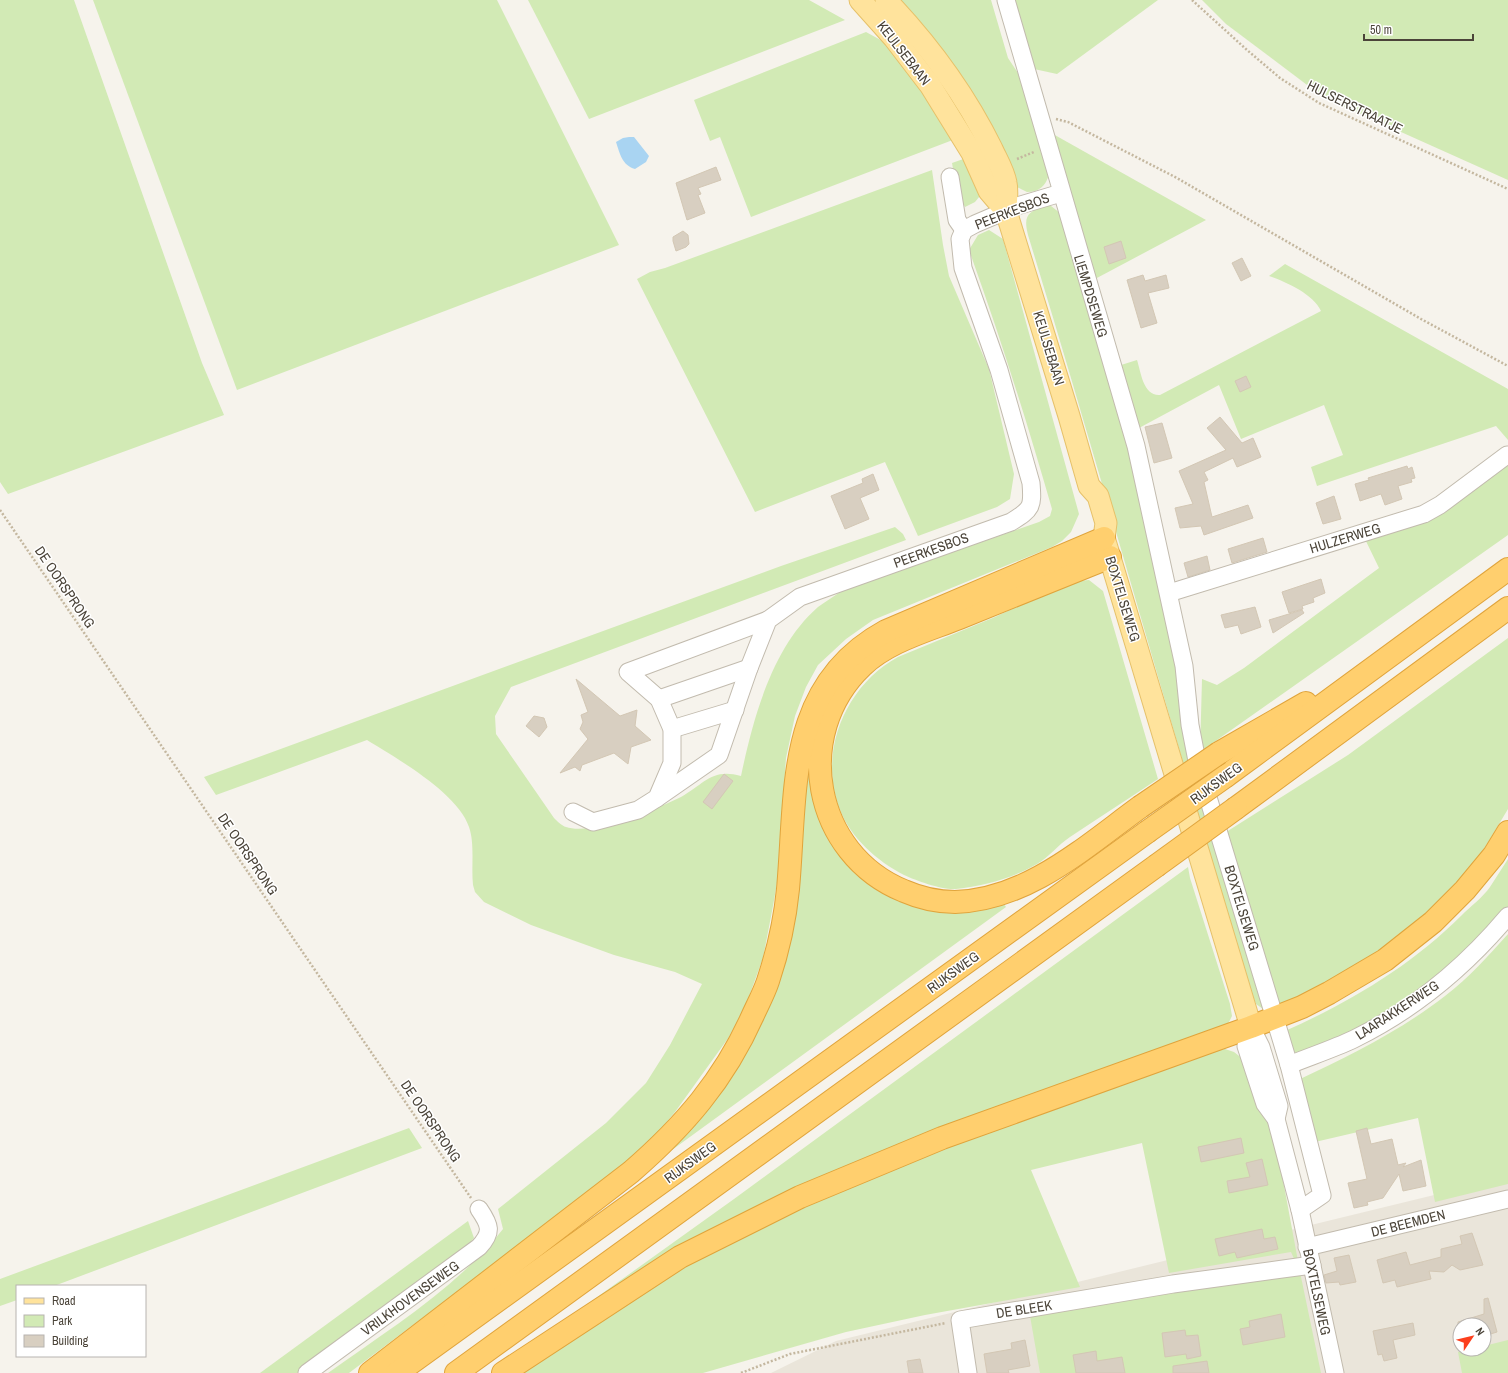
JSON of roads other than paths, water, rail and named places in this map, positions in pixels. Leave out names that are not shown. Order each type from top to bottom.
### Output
[{"type":"highway","points":[[1107,548],[883,650],[873,657],[849,680],[829,714],[821,744],[819,763],[820,783],[823,798],[835,829],[859,861],[877,877],[912,895],[954,902],[997,896],[1040,877],[1218,753],[1404,646]]},
{"type":"highway","points":[[370,1373],[631,1172],[664,1144],[685,1122],[711,1089],[745,1033],[768,982],[782,926],[788,891],[796,785],[804,734],[808,719],[819,695],[840,666],[854,652],[886,631],[1107,548]]},
{"type":"highway","name":"RIJKSWEG","points":[[397,1373],[1226,776],[1508,569]]},
{"type":"highway","points":[[456,1373],[1236,808],[1508,608]]},
{"type":"highway","points":[[504,1373],[680,1258],[800,1198],[942,1138],[1251,1027],[1275,1018],[1329,993],[1385,960],[1433,922],[1465,890],[1494,855],[1508,832]]},
{"type":"main road","name":"KEULSEBAAN","points":[[860,0],[890,33],[930,85],[972,153],[988,191],[1006,211]]},
{"type":"main road","name":"KEULSEBAAN","points":[[886,0],[934,56],[973,113],[1000,166],[1006,183],[1006,211],[1089,486]]},
{"type":"main road","name":"BOXTELSEWEG","points":[[1089,486],[1098,496],[1106,523],[1107,548],[1251,1027]]},
{"type":"street","name":"LIEMPDSEWEG","points":[[1006,0],[1061,193],[1136,446],[1169,593]]},
{"type":"street","name":"PEERKESBOS","points":[[950,177],[957,220],[964,230]]},
{"type":"street","name":"PEERKESBOS","points":[[659,699],[628,672],[768,620],[800,597],[1011,522],[1026,513],[1032,502],[1031,482],[999,370],[963,268],[960,239],[964,230],[975,224],[1006,211],[1061,193]]},
{"type":"street","name":"HULZERWEG","points":[[1169,593],[1424,514],[1440,505],[1506,455]]},
{"type":"street","name":"BOXTELSEWEG","points":[[1169,593],[1184,666],[1190,725],[1197,761],[1289,1065],[1322,1195],[1300,1210]]},
{"type":"street","points":[[573,812],[593,822],[638,810],[719,755],[749,668],[768,620]]},
{"type":"street","points":[[657,798],[672,763],[672,729],[659,699],[749,668]]},
{"type":"street","points":[[672,729],[735,710]]},
{"type":"street","name":"LAARAKKERWEG","points":[[1289,1065],[1354,1039],[1427,994],[1469,959],[1508,916]]},
{"type":"street","name":"BOXTELSEWEG","points":[[1251,1027],[1261,1047],[1279,1106],[1276,1119],[1300,1210],[1335,1373]]},
{"type":"street","name":"DE BEEMDEN","points":[[1308,1247],[1508,1199]]},
{"type":"street","name":"VRILKHOVENSEWEG","points":[[307,1373],[479,1247],[488,1235],[489,1228],[479,1210]]},
{"type":"street","name":"DE BLEEK","points":[[968,1373],[960,1320],[1173,1284],[1312,1265]]},
{"type":"water","points":[[634,137],[649,156],[646,162],[635,169],[624,162],[616,142],[623,138]]}]
